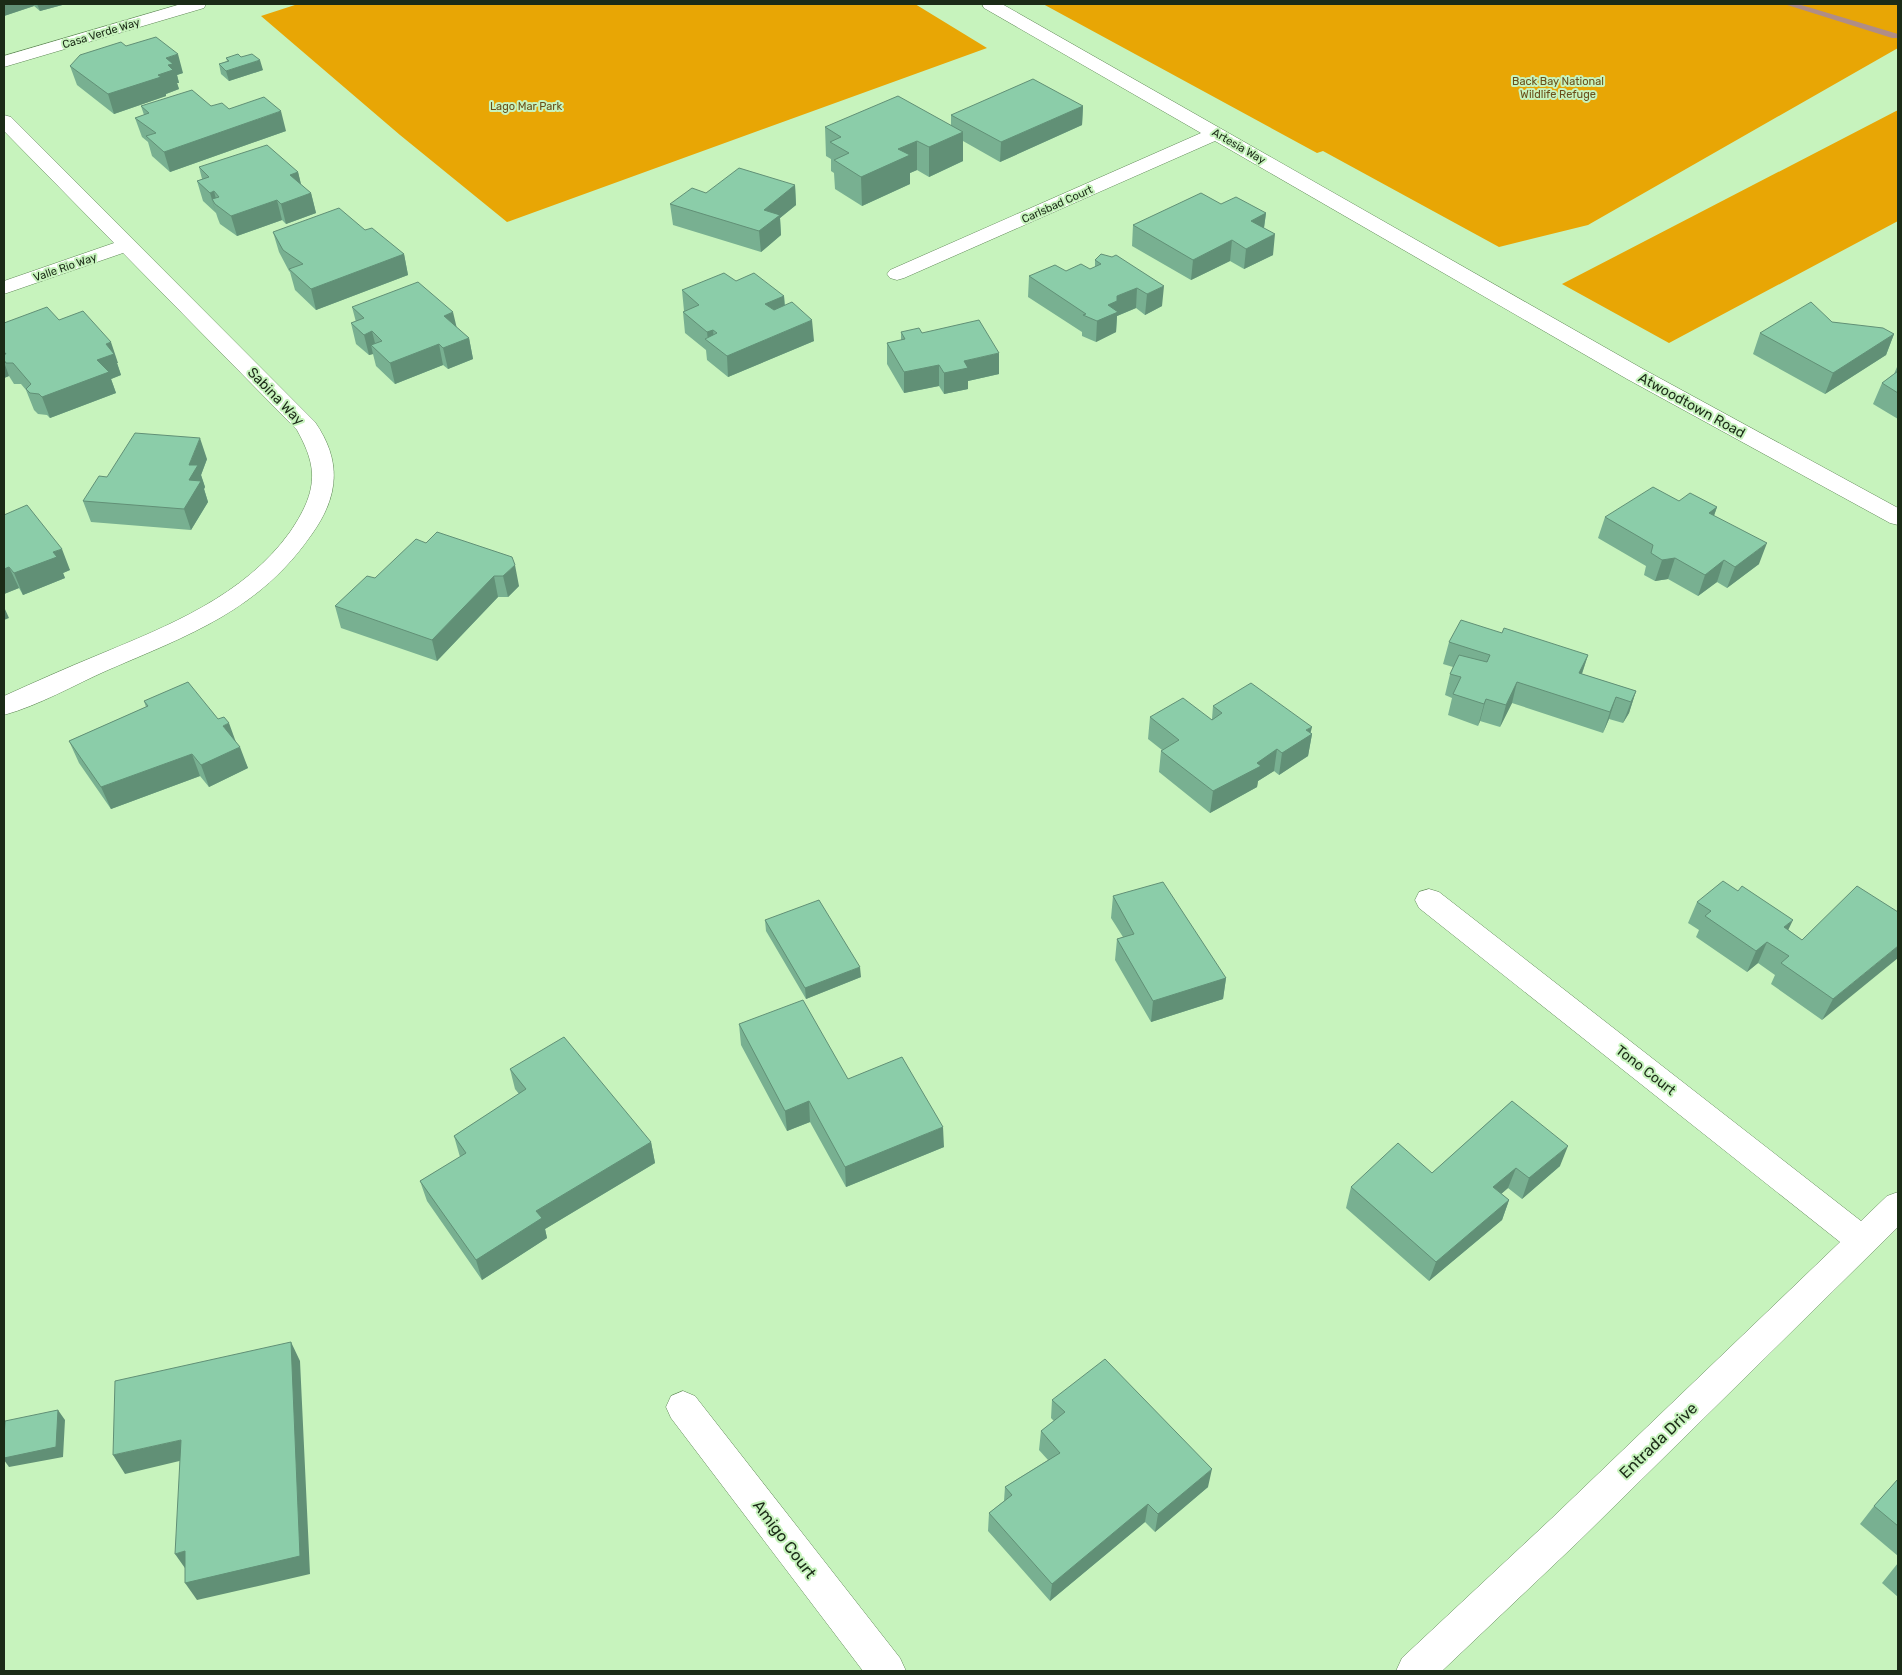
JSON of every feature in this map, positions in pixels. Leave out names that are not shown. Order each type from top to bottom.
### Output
[{"type":"street","name":"Casa Verde Way","points":[[4,62],[198,4]]},
{"type":"street","name":"Artesia Way","points":[[990,4],[1487,288]]},
{"type":"street","name":"Sabina Way","points":[[4,121],[307,427],[320,453],[324,480],[317,508],[296,544],[262,580],[219,609],[159,639],[4,706]]},
{"type":"street","name":"Carlsbad Court","points":[[896,274],[1217,133]]},
{"type":"street","name":"Valle Rio Way","points":[[4,288],[127,245]]},
{"type":"street","name":"Atwoodtown Road","points":[[1487,288],[1635,374],[1898,518]]},
{"type":"street","name":"Tono Court","points":[[1429,900],[1862,1241]]},
{"type":"street","name":"Entrada Drive","points":[[1415,1671],[1565,1530],[1898,1206]]},
{"type":"street","name":"Amigo Court","points":[[683,1407],[886,1671]]},
{"type":"green space","name":"Lago Mar Park","points":[[298,4],[915,4],[987,48],[507,222],[400,135],[261,16]]},
{"type":"green space","name":"Back Bay National Wildlife Refuge","points":[[1043,4],[1898,4],[1898,48],[1588,225],[1499,247],[1323,151],[1317,153]]},
{"type":"green space","points":[[1898,110],[1898,221],[1669,343],[1562,284]]},
{"type":"building","points":[[156,37],[178,54],[166,58],[173,64],[168,65],[173,70],[158,75],[161,77],[108,94],[70,66],[80,55],[121,42],[126,46]]},
{"type":"building","points":[[238,54],[241,57],[252,54],[260,60],[226,71],[219,64],[229,61],[226,58]]},
{"type":"building","points":[[1033,79],[1083,106],[1001,142],[951,115]]},
{"type":"building","points":[[192,90],[211,106],[222,103],[229,109],[264,97],[281,111],[164,152],[146,136],[156,133],[135,118],[149,113],[141,106]]},
{"type":"building","points":[[898,96],[963,132],[929,147],[917,141],[898,149],[910,155],[861,177],[834,160],[849,153],[830,142],[841,137],[825,127]]},
{"type":"building","points":[[267,145],[298,172],[290,175],[311,193],[281,204],[277,200],[231,216],[215,204],[212,199],[219,197],[214,191],[210,193],[197,181],[209,177],[199,167]]},
{"type":"building","points":[[739,168],[795,185],[764,210],[780,215],[759,231],[670,204],[692,188],[706,193]]},
{"type":"building","points":[[1201,193],[1221,204],[1236,197],[1266,213],[1251,221],[1275,234],[1246,249],[1232,240],[1193,260],[1133,225]]},
{"type":"building","points":[[339,208],[365,230],[372,228],[404,254],[311,289],[289,269],[303,264],[283,250],[273,232]]},
{"type":"building","points":[[1101,254],[1112,257],[1116,255],[1164,286],[1147,294],[1137,288],[1117,296],[1117,301],[1108,305],[1118,312],[1097,321],[1083,315],[1086,314],[1029,276],[1055,265],[1066,271],[1081,264],[1090,269],[1101,264],[1095,260]]},
{"type":"building","points":[[724,273],[736,281],[754,273],[784,296],[765,304],[774,310],[792,302],[812,320],[727,356],[705,339],[717,333],[713,330],[707,332],[683,312],[699,305],[682,290]]},
{"type":"building","points":[[418,282],[453,312],[444,316],[469,338],[443,348],[439,344],[390,363],[371,345],[382,341],[372,331],[364,335],[351,323],[364,318],[352,307]]},
{"type":"building","points":[[1811,302],[1832,322],[1883,328],[1894,334],[1833,373],[1760,333]]},
{"type":"building","points":[[47,307],[59,320],[83,311],[111,342],[106,344],[114,354],[97,360],[109,372],[42,397],[39,394],[30,393],[26,389],[31,384],[13,363],[6,363],[4,360],[6,353],[4,354],[4,323]]},
{"type":"building","points":[[979,320],[999,353],[964,361],[968,368],[944,373],[939,365],[904,372],[887,343],[905,339],[901,332],[919,328],[922,333]]},
{"type":"building","points":[[1898,371],[1898,393],[1882,383]]},
{"type":"building","points":[[135,433],[200,438],[189,465],[198,465],[189,480],[201,481],[184,509],[83,501],[99,476],[107,477]]},
{"type":"building","points":[[1653,487],[1679,501],[1690,493],[1717,507],[1709,513],[1767,543],[1735,567],[1724,560],[1705,575],[1675,558],[1662,560],[1651,553],[1653,545],[1605,517]]},
{"type":"building","points":[[27,505],[62,549],[53,552],[57,557],[14,573],[9,567],[4,569],[4,515]]},
{"type":"building","points":[[437,532],[512,557],[515,565],[503,576],[494,576],[432,640],[335,606],[367,576],[375,578],[416,539],[426,543]]},
{"type":"building","points":[[1461,620],[1502,633],[1504,628],[1588,655],[1579,673],[1636,691],[1631,702],[1616,697],[1610,712],[1517,682],[1506,705],[1486,699],[1484,704],[1453,694],[1461,677],[1450,674],[1459,655],[1487,662],[1490,655],[1449,642]]},
{"type":"building","points":[[188,682],[218,719],[224,717],[229,723],[223,726],[240,747],[201,765],[192,754],[101,787],[69,741],[148,706],[144,701]]},
{"type":"building","points":[[1251,683],[1312,727],[1306,730],[1312,734],[1282,753],[1277,749],[1257,763],[1261,766],[1213,791],[1161,751],[1179,740],[1150,717],[1183,698],[1212,720],[1222,713],[1213,706]]},
{"type":"building","points":[[1723,881],[1738,891],[1742,886],[1793,920],[1784,927],[1802,940],[1857,886],[1898,912],[1898,946],[1833,999],[1781,963],[1789,956],[1767,942],[1756,951],[1705,916],[1711,911],[1697,902]]},
{"type":"building","points":[[1163,882],[1226,978],[1153,1001],[1117,939],[1134,934],[1113,896]]},
{"type":"building","points":[[819,900],[860,967],[805,988],[765,920]]},
{"type":"building","points":[[803,1000],[848,1079],[902,1057],[943,1127],[845,1167],[809,1101],[785,1111],[739,1024]]},
{"type":"building","points":[[564,1037],[651,1142],[536,1211],[542,1218],[476,1260],[420,1181],[466,1153],[454,1136],[526,1089],[510,1069]]},
{"type":"building","points":[[1512,1101],[1568,1146],[1529,1178],[1516,1168],[1493,1187],[1509,1200],[1436,1262],[1351,1187],[1398,1143],[1432,1173]]},
{"type":"building","points":[[291,1342],[300,1556],[185,1583],[185,1551],[175,1554],[181,1440],[113,1455],[115,1381]]},
{"type":"building","points":[[1105,1359],[1212,1469],[1158,1514],[1148,1504],[1052,1584],[989,1513],[1012,1495],[1005,1487],[1060,1453],[1041,1431],[1065,1412],[1052,1400]]},
{"type":"building","points":[[58,1410],[56,1447],[4,1458],[5,1421]]},
{"type":"building","points":[[1898,1479],[1898,1526],[1874,1506]]},
{"type":"waterway","points":[[1789,4],[1895,36]]}]
